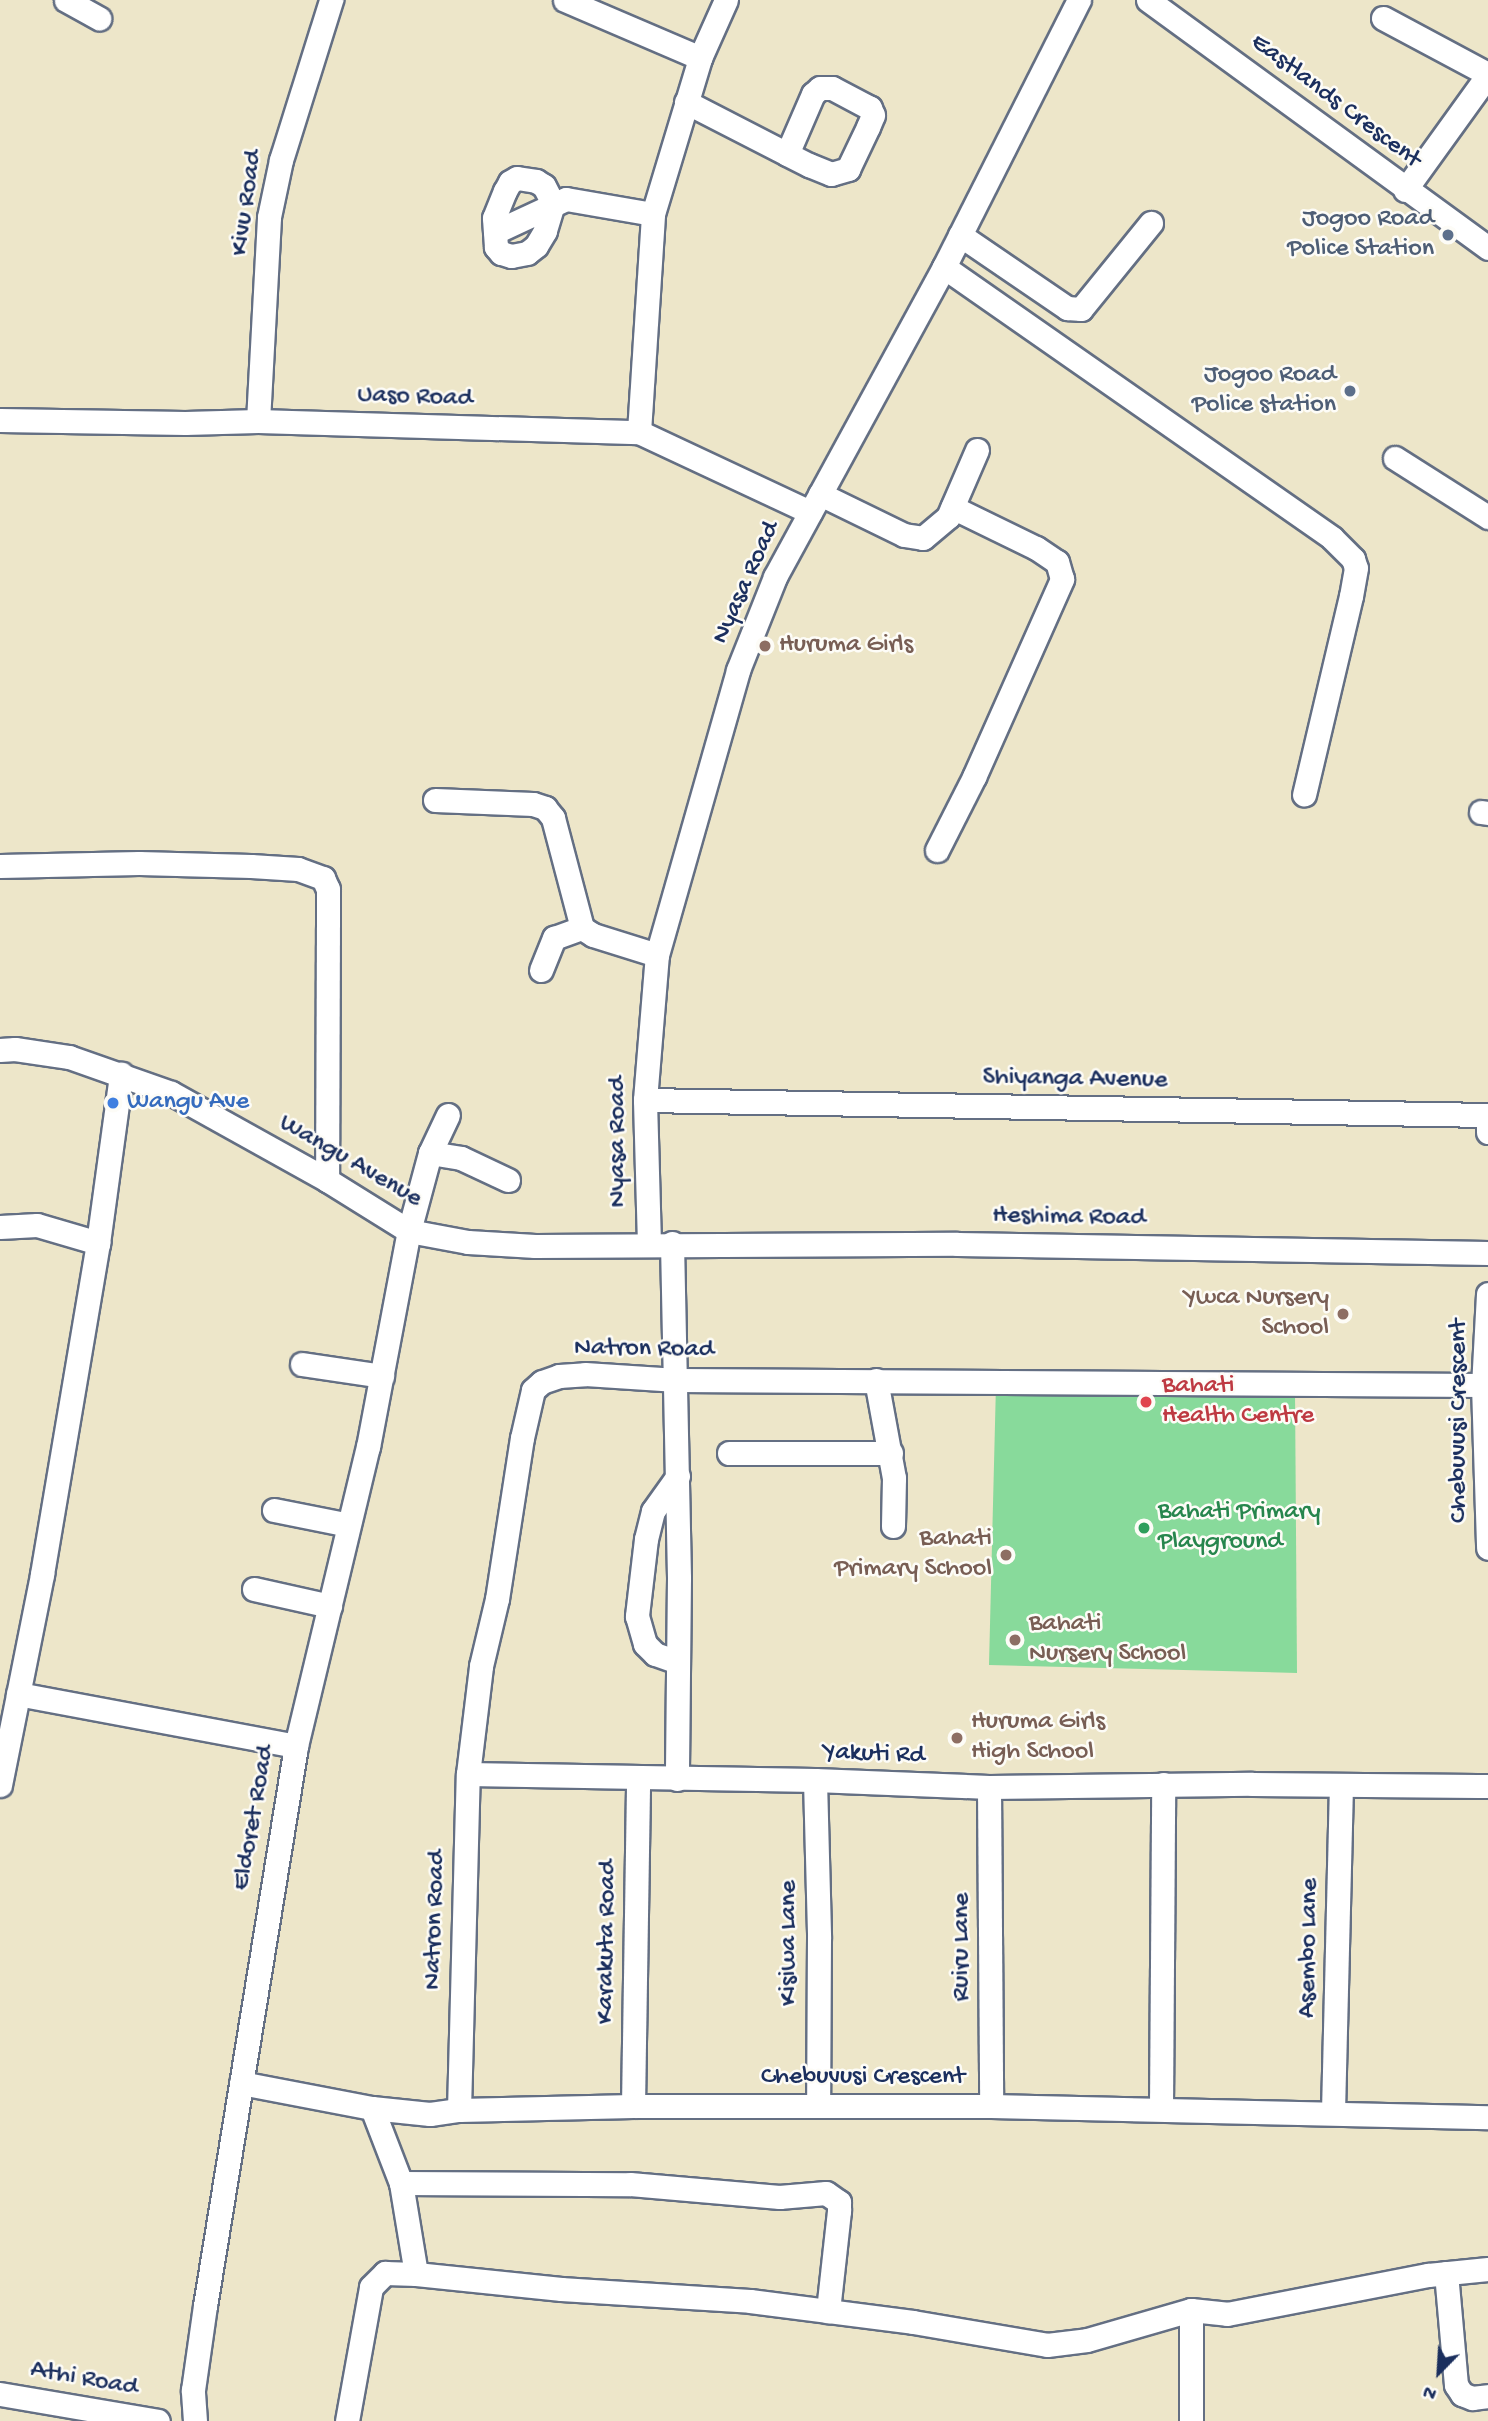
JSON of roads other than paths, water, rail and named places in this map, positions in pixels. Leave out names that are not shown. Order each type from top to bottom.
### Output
[{"type":"street","points":[[66,0],[99,18]]},
{"type":"street","name":"Kivu Road","points":[[258,421],[269,217],[281,160],[331,0]]},
{"type":"street","points":[[565,0],[700,58]]},
{"type":"street","points":[[639,432],[653,215],[700,58],[726,0]]},
{"type":"street","name":"Nyasa Road","points":[[649,1244],[645,1100],[657,955],[738,670],[775,577],[944,267],[1080,0]]},
{"type":"street","name":"Eastlands Crescent","points":[[1148,0],[1488,248]]},
{"type":"street","points":[[1383,18],[1488,74],[1405,190]]},
{"type":"street","points":[[686,102],[787,154]]},
{"type":"street","points":[[517,178],[536,181],[549,191],[553,204],[545,231],[536,246],[527,253],[511,256],[500,253],[496,247],[495,232],[496,210],[510,182],[517,178]]},
{"type":"street","points":[[495,232],[553,204],[574,200],[653,215]]},
{"type":"street","points":[[960,235],[1067,308],[1081,309],[1151,223]]},
{"type":"street","points":[[944,267],[1332,538],[1353,559],[1356,568],[1351,596],[1304,795]]},
{"type":"street","name":"Uaso Road","points":[[0,419],[185,423],[258,421],[639,432],[815,503],[913,538],[932,534],[948,517],[977,450]]},
{"type":"street","points":[[1395,458],[1488,517]]},
{"type":"street","points":[[937,850],[980,764],[1062,579],[1057,562],[1036,548],[952,507]]},
{"type":"street","points":[[435,800],[533,804],[548,810],[553,818],[582,928],[593,935],[657,955]]},
{"type":"street","points":[[0,866],[139,863],[251,866],[298,869],[323,877],[328,888],[327,1180]]},
{"type":"street","points":[[541,970],[554,939],[582,928]]},
{"type":"street","name":"Wangu Avenue","points":[[0,1051],[15,1049],[69,1057],[121,1074],[197,1106],[327,1180],[409,1231],[468,1242],[535,1246],[649,1244]]},
{"type":"street","points":[[0,1785],[4,1746],[18,1694],[42,1574],[98,1243],[121,1074]]},
{"type":"street","name":"Shiyanga Avenue","points":[[645,1100],[1488,1115],[1488,1132]]},
{"type":"street","name":"Eldoret Road","points":[[195,2421],[193,2390],[200,2342],[296,1746],[382,1376],[409,1231],[430,1153],[448,1115]]},
{"type":"street","points":[[430,1153],[461,1158],[508,1180]]},
{"type":"street","points":[[0,1227],[37,1225],[98,1243]]},
{"type":"street","points":[[672,1243],[678,1476],[677,1779]]},
{"type":"street","name":"Heshima Road","points":[[649,1244],[957,1244],[1488,1253]]},
{"type":"street","name":"Chebuvusi Crescent","points":[[1488,1294],[1483,1385],[1488,1548]]},
{"type":"street","points":[[302,1364],[382,1376]]},
{"type":"street","name":"Natron Road","points":[[459,2110],[468,1774],[481,1666],[497,1599],[522,1438],[533,1390],[542,1382],[559,1376],[586,1374],[677,1380],[1483,1385]]},
{"type":"street","points":[[876,1380],[894,1478],[893,1526]]},
{"type":"street","points":[[729,1453],[891,1453]]},
{"type":"street","points":[[678,1476],[653,1511],[646,1539],[638,1616],[645,1644],[655,1654],[678,1661]]},
{"type":"street","points":[[274,1510],[349,1525]]},
{"type":"street","points":[[254,1588],[330,1606]]},
{"type":"street","points":[[18,1694],[296,1746]]},
{"type":"street","name":"Yakuti Rd","points":[[468,1774],[638,1780],[815,1780],[989,1787],[1163,1784],[1488,1786]]},
{"type":"street","name":"Karakuta Road","points":[[633,2106],[638,1780]]},
{"type":"street","name":"Kisiwa Lane","points":[[815,1780],[819,1938],[818,2106]]},
{"type":"street","points":[[1161,2107],[1163,1784]]},
{"type":"street","name":"Asembo Lane","points":[[1333,2112],[1341,1785]]},
{"type":"street","name":"Ruiru Lane","points":[[989,1787],[991,2106]]},
{"type":"street","name":"Chebuvusi Crescent","points":[[240,2082],[372,2108],[430,2114],[459,2110],[633,2106],[991,2106],[1161,2107],[1488,2117]]},
{"type":"street","points":[[372,2108],[401,2183],[416,2274]]},
{"type":"street","points":[[401,2183],[630,2183],[779,2197],[826,2193],[839,2202],[828,2311]]},
{"type":"street","points":[[346,2421],[370,2287],[385,2273],[828,2311],[1047,2345],[1087,2340],[1191,2310],[1227,2314],[1446,2273],[1488,2269]]},
{"type":"street","points":[[1446,2273],[1456,2385],[1462,2393],[1472,2398],[1488,2396]]},
{"type":"street","points":[[1191,2310],[1191,2421]]},
{"type":"street","name":"Athi Road","points":[[0,2394],[158,2421]]},
{"type":"place","name":"Jogoo Road Police Station","points":[[1448,235]]},
{"type":"place","name":"Jogoo Road Police station","points":[[1350,391]]},
{"type":"place","name":"Huruma Girls","points":[[765,646]]},
{"type":"place","name":"Wangu Ave","points":[[113,1103]]},
{"type":"place","name":"Ywca Nursery School","points":[[1343,1314]]},
{"type":"place","name":"Bahati Health Centre","points":[[1146,1402]]},
{"type":"place","name":"Bahati Primary Playground","points":[[1144,1528]]},
{"type":"place","name":"Bahati Primary School","points":[[1006,1555]]},
{"type":"place","name":"Bahati Nursery School","points":[[1015,1640]]},
{"type":"place","name":"Huruma Girls High School","points":[[957,1738]]}]
